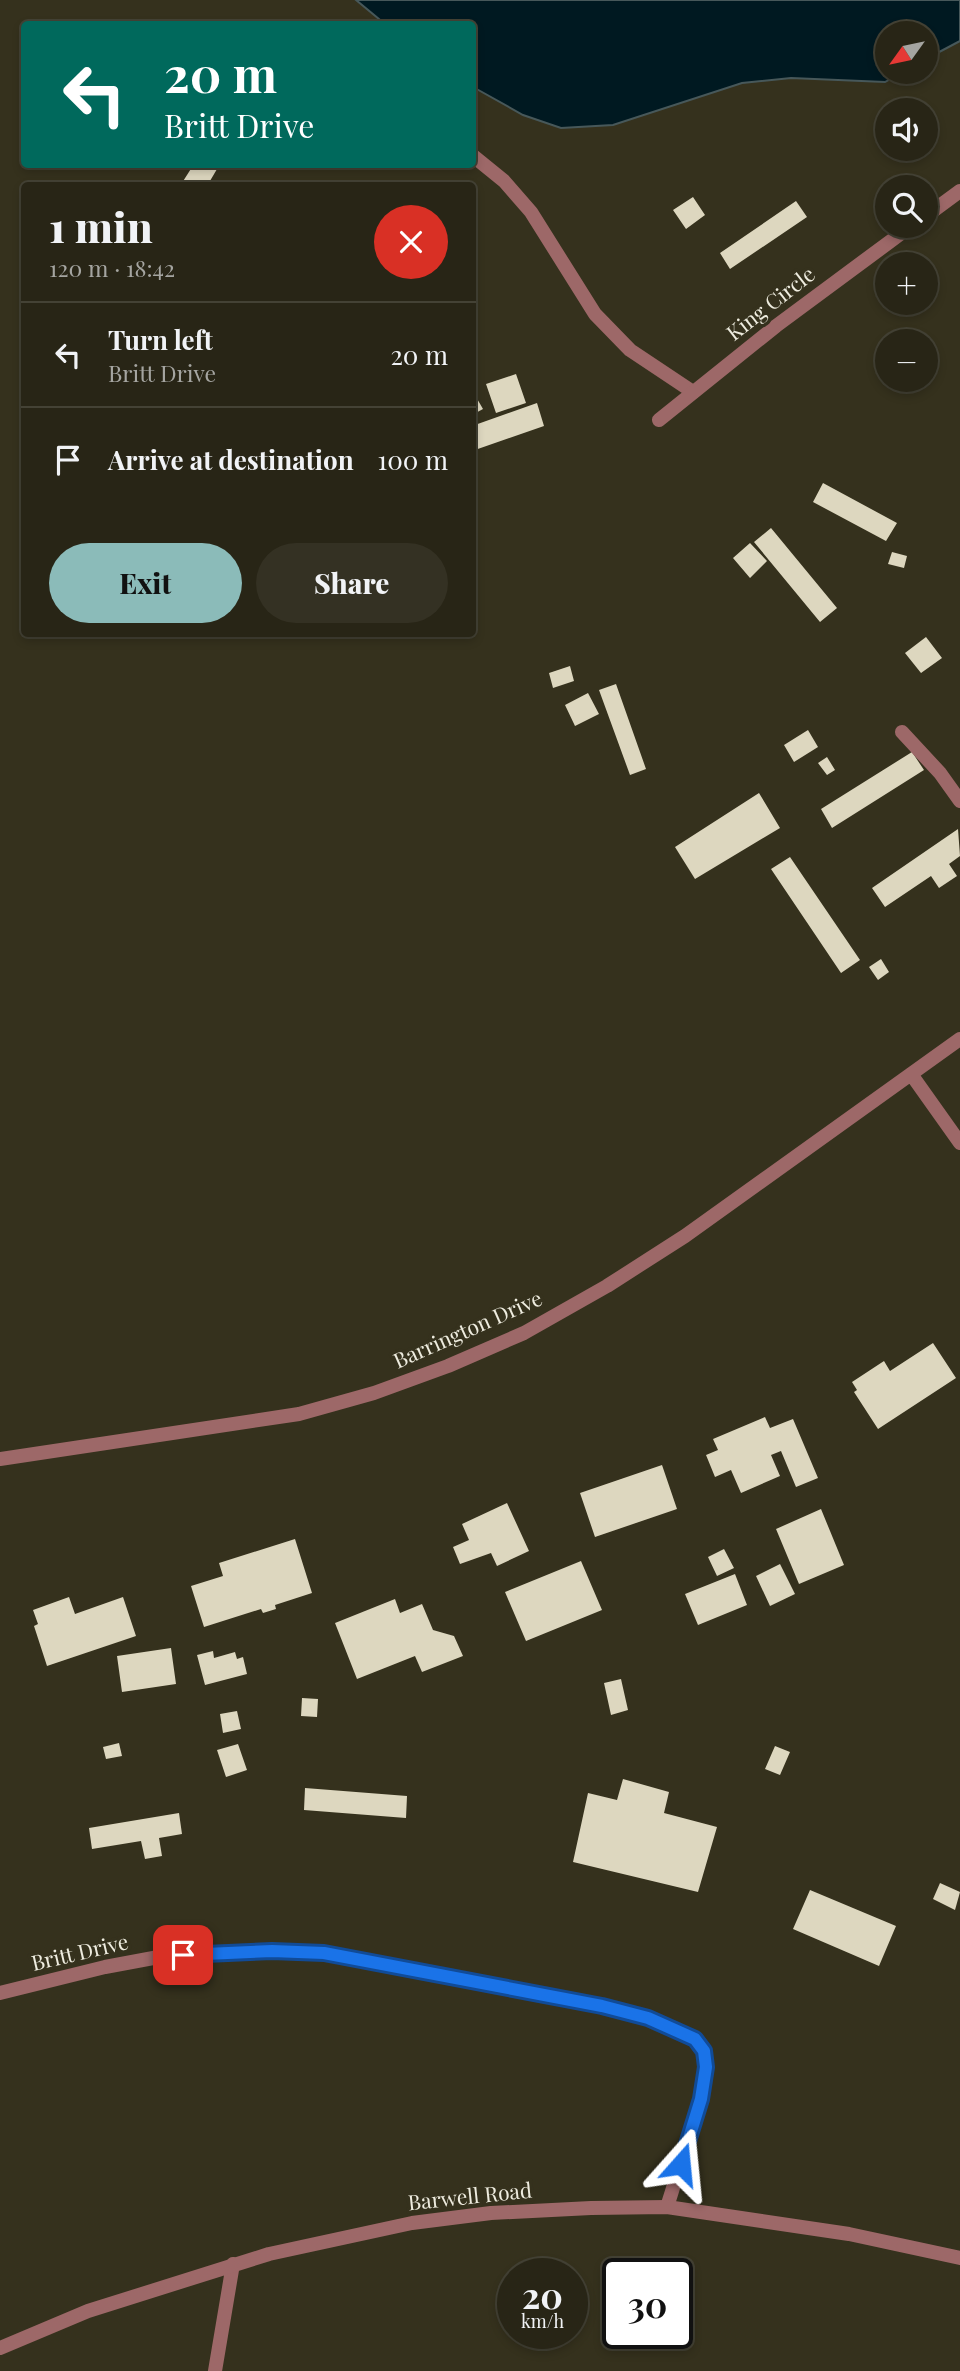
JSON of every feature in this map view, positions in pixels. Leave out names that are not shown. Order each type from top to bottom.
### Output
[{"type":"street","points":[[476,158],[504,181],[531,212],[595,314],[630,350],[692,392]]},
{"type":"street","points":[[938,207],[960,191]]},
{"type":"street","name":"King Circle","points":[[659,420],[776,326],[895,238]]},
{"type":"street","points":[[902,732],[940,773],[960,801]]},
{"type":"street","name":"Barrington Drive","points":[[0,1459],[299,1414],[374,1393],[448,1366],[524,1333],[607,1286],[685,1236],[960,1039]]},
{"type":"street","points":[[911,1074],[960,1143]]},
{"type":"street","name":"Britt Drive","points":[[0,1993],[105,1966],[164,1956],[272,1951],[324,1953],[602,2006],[648,2018],[695,2039],[704,2051],[706,2067],[701,2099],[667,2207]]},
{"type":"street","name":"Barwell Road","points":[[0,2348],[88,2311],[233,2264],[358,2233],[491,2213],[667,2207],[849,2234],[960,2258]]},
{"type":"street","points":[[215,2371],[233,2264]]},
{"type":"water","points":[[356,0],[960,0],[960,41],[938,53],[938,21],[875,21],[875,82],[791,78],[742,83],[613,125],[561,128],[523,115],[476,89],[476,21],[381,21]]},
{"type":"building","points":[[191,168],[218,168],[209,182],[183,182]]},
{"type":"building","points":[[693,197],[705,215],[686,229],[673,210]]},
{"type":"building","points":[[796,201],[807,217],[730,269],[720,253]]},
{"type":"building","points":[[516,374],[526,403],[496,413],[486,384]]},
{"type":"building","points":[[476,397],[483,409],[476,413]]},
{"type":"building","points":[[537,403],[544,426],[476,450],[476,425]]},
{"type":"building","points":[[823,483],[897,523],[886,541],[813,502]]},
{"type":"building","points":[[771,528],[837,608],[820,622],[754,542]]},
{"type":"building","points":[[750,543],[767,561],[750,578],[733,558]]},
{"type":"building","points":[[892,552],[907,556],[904,568],[888,564]]},
{"type":"building","points":[[926,637],[942,658],[921,673],[905,653]]},
{"type":"building","points":[[570,666],[574,681],[553,688],[549,673]]},
{"type":"building","points":[[616,684],[646,769],[630,775],[599,690]]},
{"type":"building","points":[[588,693],[599,714],[575,726],[565,705]]},
{"type":"building","points":[[808,730],[818,747],[794,762],[784,745]]},
{"type":"building","points":[[912,752],[924,770],[832,828],[821,809]]},
{"type":"building","points":[[827,757],[835,770],[827,775],[818,763]]},
{"type":"building","points":[[759,793],[780,828],[695,879],[675,847]]},
{"type":"building","points":[[958,829],[960,856],[949,864],[957,876],[939,888],[931,876],[885,907],[872,888]]},
{"type":"building","points":[[790,857],[860,960],[841,973],[771,869]]},
{"type":"building","points":[[881,959],[889,972],[878,980],[869,967]]},
{"type":"building","points":[[933,1343],[956,1378],[878,1429],[854,1392],[857,1390],[852,1382],[884,1361],[890,1371]]},
{"type":"building","points":[[765,1417],[770,1428],[793,1419],[818,1478],[796,1487],[781,1451],[771,1455],[780,1476],[741,1493],[731,1470],[715,1477],[706,1455],[718,1450],[713,1439]]},
{"type":"building","points":[[662,1465],[677,1509],[595,1537],[580,1493]]},
{"type":"building","points":[[507,1503],[529,1551],[497,1566],[491,1553],[460,1564],[453,1547],[469,1540],[462,1524]]},
{"type":"building","points":[[821,1509],[844,1565],[799,1584],[776,1529]]},
{"type":"building","points":[[295,1539],[312,1593],[275,1605],[276,1609],[263,1613],[261,1609],[204,1627],[191,1586],[223,1576],[219,1563]]},
{"type":"building","points":[[724,1549],[734,1568],[717,1576],[708,1557]]},
{"type":"building","points":[[581,1561],[602,1610],[526,1641],[505,1592]]},
{"type":"building","points":[[780,1564],[795,1594],[770,1606],[756,1576]]},
{"type":"building","points":[[735,1574],[747,1605],[698,1625],[685,1594]]},
{"type":"building","points":[[69,1597],[75,1614],[123,1597],[136,1636],[47,1666],[34,1626],[38,1624],[33,1610]]},
{"type":"building","points":[[395,1599],[400,1613],[422,1604],[433,1630],[454,1636],[463,1656],[422,1672],[415,1656],[357,1679],[335,1623]]},
{"type":"building","points":[[171,1648],[176,1684],[122,1692],[117,1656]]},
{"type":"building","points":[[213,1651],[214,1658],[235,1652],[237,1659],[243,1657],[247,1674],[205,1685],[197,1655]]},
{"type":"building","points":[[621,1679],[628,1710],[611,1715],[604,1683]]},
{"type":"building","points":[[302,1698],[318,1699],[317,1717],[301,1716]]},
{"type":"building","points":[[237,1711],[241,1729],[223,1733],[220,1714]]},
{"type":"building","points":[[119,1743],[122,1756],[106,1759],[103,1747]]},
{"type":"building","points":[[238,1744],[247,1770],[226,1777],[217,1750]]},
{"type":"building","points":[[775,1746],[790,1752],[780,1775],[765,1769]]},
{"type":"building","points":[[623,1779],[669,1792],[664,1813],[717,1827],[698,1892],[573,1862],[588,1793],[617,1800]]},
{"type":"building","points":[[305,1788],[407,1796],[406,1818],[304,1810]]},
{"type":"building","points":[[179,1813],[182,1834],[159,1838],[162,1856],[145,1859],[141,1841],[92,1849],[89,1828]]},
{"type":"building","points":[[940,1883],[960,1892],[955,1910],[933,1899]]},
{"type":"building","points":[[810,1890],[896,1926],[879,1966],[793,1929]]},
{"type":"route","points":[[183,1955],[272,1951],[324,1953],[602,2006],[648,2018],[695,2039],[704,2051],[706,2067],[701,2099],[681,2164]]}]
